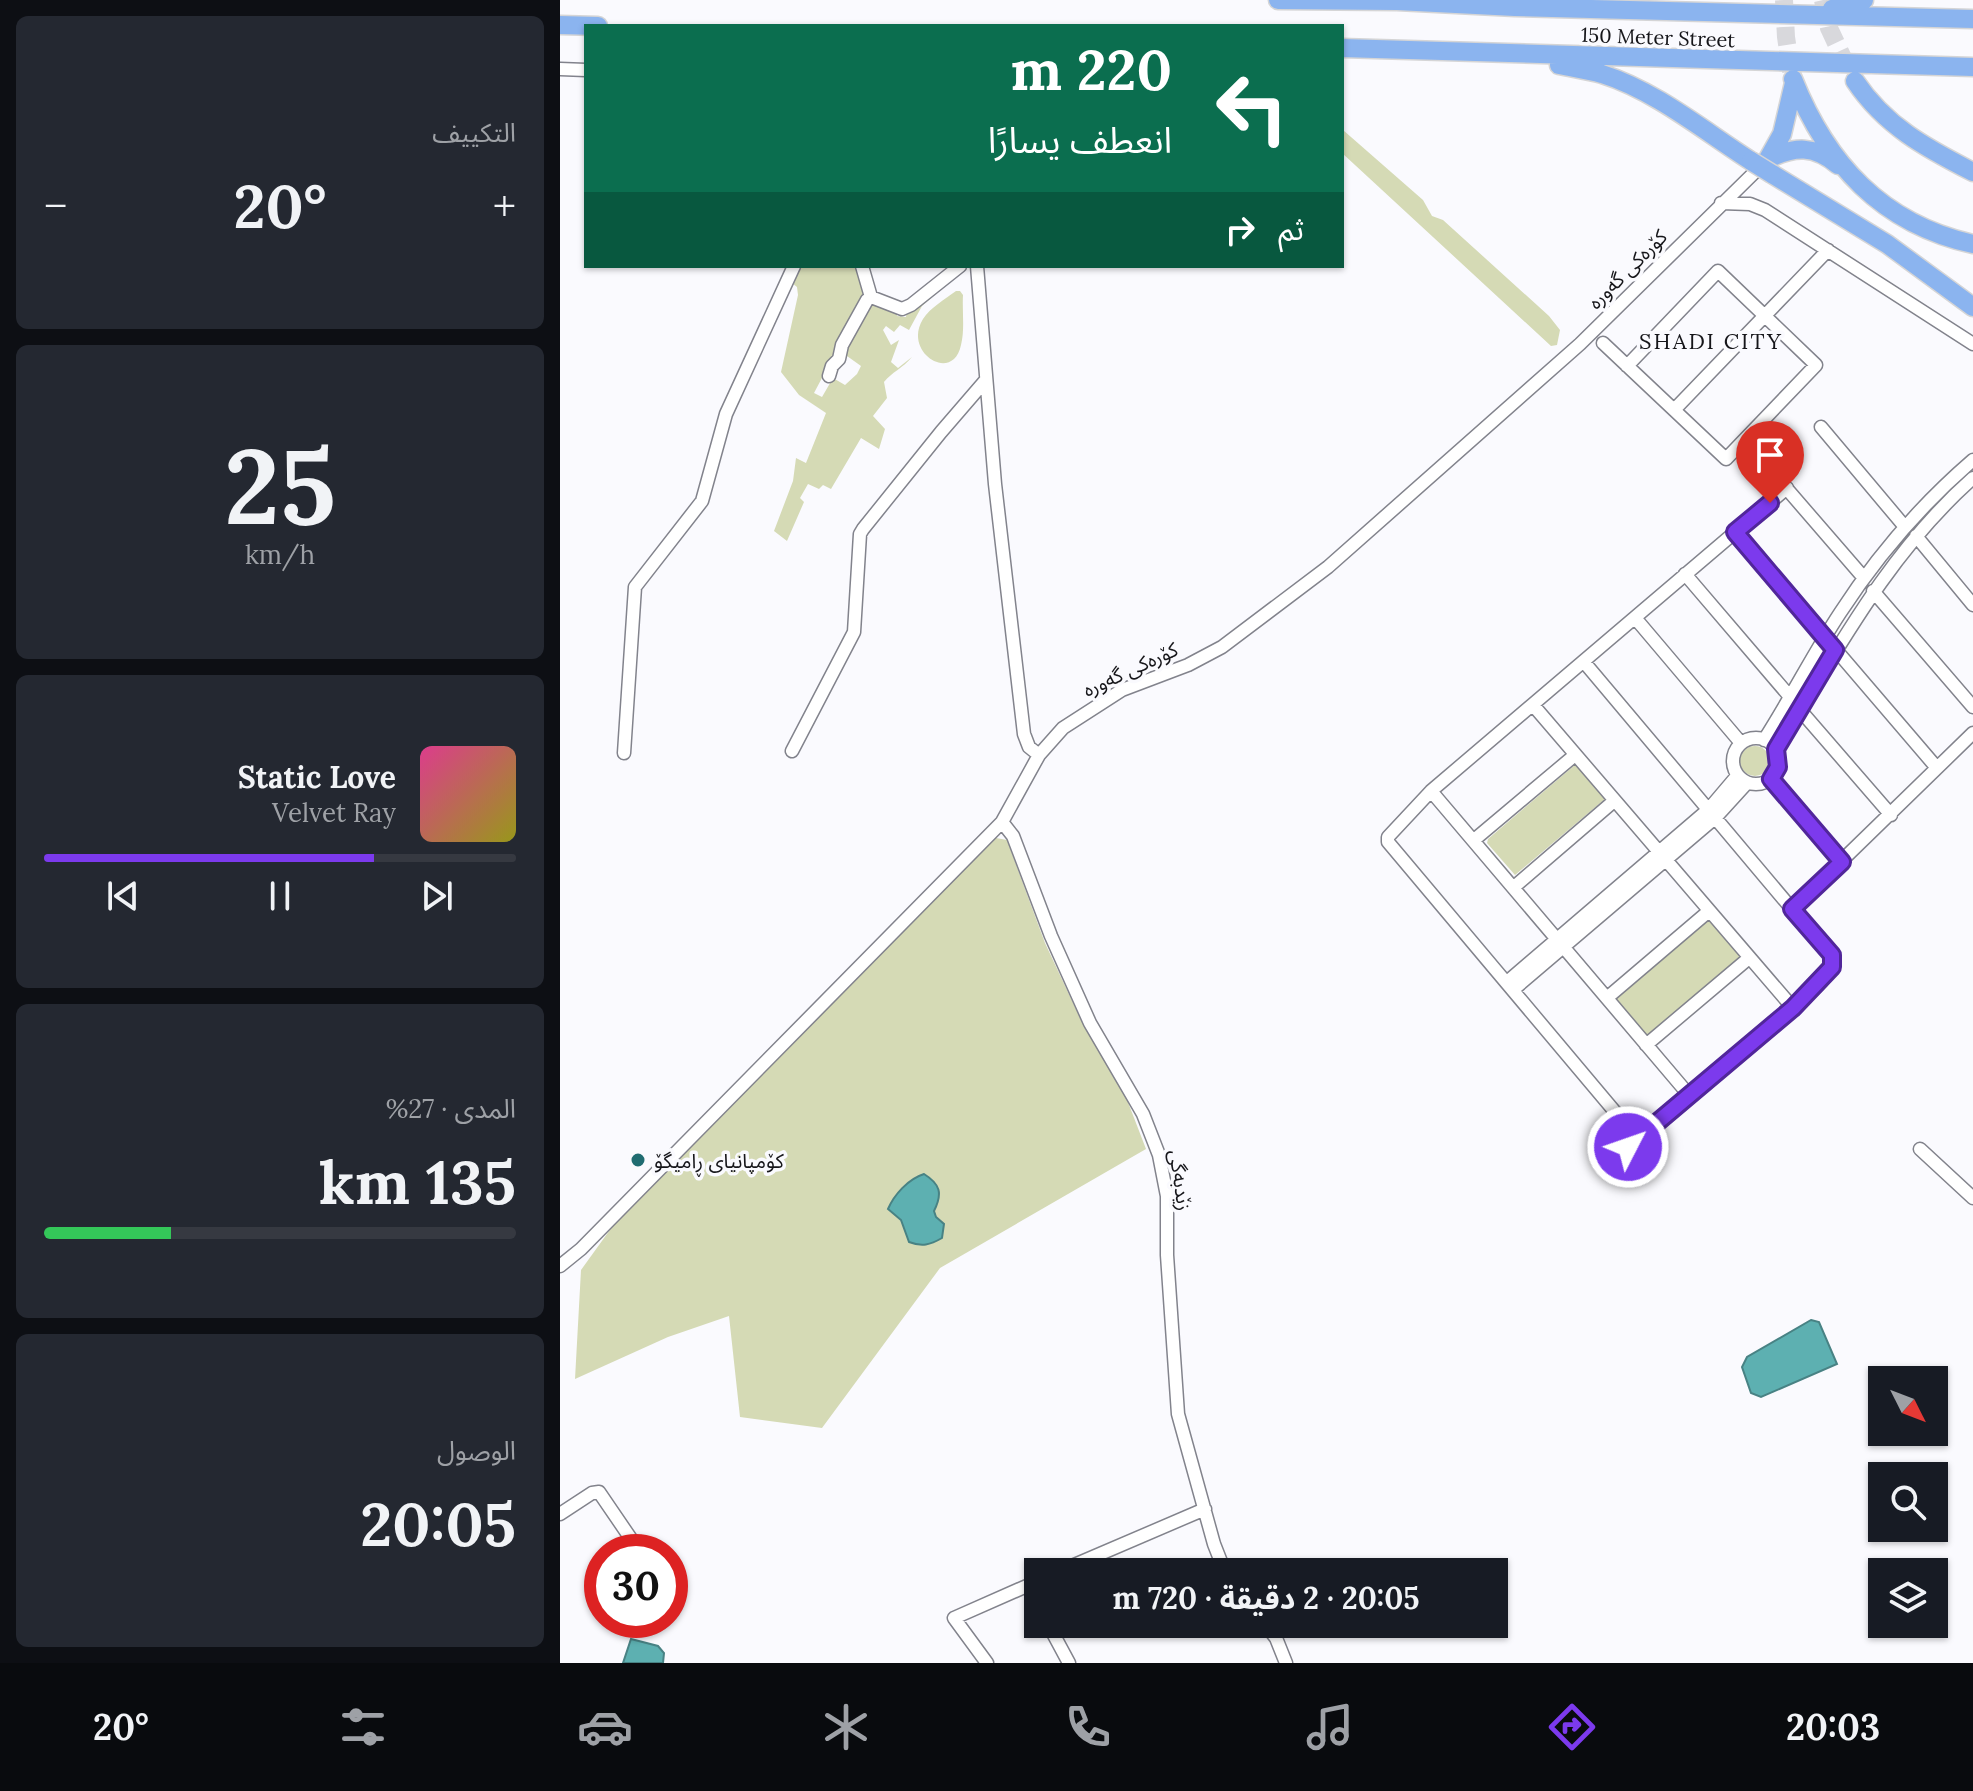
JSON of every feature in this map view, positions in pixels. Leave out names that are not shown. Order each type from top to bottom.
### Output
[{"type":"highway","name":"150 Meter Street","points":[[1278,0],[1973,19]]},
{"type":"highway","points":[[1804,15],[1864,0]]},
{"type":"highway","points":[[560,25],[584,26]]},
{"type":"highway","name":"150 Meter Street","points":[[1344,48],[1973,67]]},
{"type":"highway","points":[[1501,55],[1600,73],[1650,96],[1887,244],[1973,307]]},
{"type":"highway","points":[[1764,165],[1782,134],[1794,81],[1821,133],[1848,174]]},
{"type":"highway","points":[[1855,81],[1873,106],[1900,131],[1973,172]]},
{"type":"highway","points":[[1764,165],[1790,150],[1819,151],[1881,205],[1902,219],[1925,230],[1973,244]]},
{"type":"highway","points":[[1887,244],[1973,291]]},
{"type":"street","points":[[560,69],[584,70]]},
{"type":"street","name":"کۆرەکی گەورە","points":[[560,1266],[581,1249],[1002,822],[1039,755],[1063,728],[1122,690],[1188,665],[1222,647],[1328,567],[1580,344],[1721,203],[1764,165]]},
{"type":"street","points":[[1721,203],[1756,206],[1973,344]]},
{"type":"street","points":[[1674,410],[1828,250]]},
{"type":"street","points":[[624,753],[635,587],[702,501],[726,414],[793,268]]},
{"type":"street","points":[[863,268],[871,297]]},
{"type":"street","points":[[871,297],[902,309],[957,268]]},
{"type":"street","points":[[977,268],[985,381],[1024,734],[1029,747],[1039,755]]},
{"type":"street","points":[[1603,343],[1627,366],[1726,459],[1816,365],[1718,271],[1627,366]]},
{"type":"street","points":[[829,376],[832,366],[839,359],[842,345],[871,297]]},
{"type":"street","points":[[792,751],[854,632],[860,534],[921,455],[985,381]]},
{"type":"street","points":[[1821,427],[1905,527]]},
{"type":"street","points":[[1764,740],[1864,578],[1905,527],[1973,460]]},
{"type":"street","points":[[1774,474],[1864,578]]},
{"type":"street","points":[[1776,749],[1764,740],[1753,738],[1741,743],[1732,759],[1742,779],[1756,785],[1771,779],[1778,767],[1776,749],[1873,591],[1916,536],[1973,478]]},
{"type":"street","points":[[1584,662],[1834,959],[1826,975],[1793,1008],[1633,1142],[1510,986],[1388,842],[1390,832],[1431,791],[1787,488]]},
{"type":"street","points":[[1735,532],[1937,768]]},
{"type":"street","points":[[1916,536],[1973,605]]},
{"type":"street","points":[[1685,574],[1791,698]]},
{"type":"street","points":[[1873,591],[1973,707]]},
{"type":"street","points":[[1636,619],[1741,743]]},
{"type":"street","points":[[1533,705],[1793,1008]]},
{"type":"street","points":[[1800,710],[1891,815]]},
{"type":"street","points":[[1792,909],[1973,733]]},
{"type":"street","points":[[1474,840],[1575,755]]},
{"type":"street","points":[[1510,986],[1663,857],[1712,813],[1742,779]]},
{"type":"street","points":[[1771,779],[1842,862]]},
{"type":"street","points":[[1431,791],[1689,1095]]},
{"type":"street","points":[[1514,887],[1614,801]]},
{"type":"street","name":"زێدبەگی","points":[[1002,822],[1013,836],[1044,919],[1090,1023],[1143,1114],[1159,1155],[1167,1196],[1167,1255],[1176,1402],[1218,1558]]},
{"type":"street","points":[[1608,997],[1709,911]]},
{"type":"street","points":[[1646,1045],[1749,958]]},
{"type":"street","points":[[1920,1149],[1973,1198]]},
{"type":"street","points":[[560,1514],[592,1493],[599,1492],[628,1534]]},
{"type":"street","points":[[1091,1558],[1205,1509]]},
{"type":"street","points":[[987,1663],[954,1618],[1024,1589]]},
{"type":"street","points":[[1056,1638],[1069,1663]]},
{"type":"street","points":[[1276,1638],[1286,1663]]},
{"type":"green space","points":[[1344,131],[1423,200],[1432,216],[1443,220],[1549,316],[1560,330],[1557,345],[1551,346],[1344,155]]},
{"type":"green space","points":[[799,268],[859,268],[868,291],[814,393],[822,397],[833,378],[845,385],[857,374],[861,366],[840,355],[871,301],[897,312],[897,316],[906,317],[907,309],[952,280],[922,306],[909,330],[900,325],[894,332],[886,326],[883,330],[891,345],[899,340],[891,362],[898,368],[912,357],[884,382],[887,398],[873,416],[885,429],[879,449],[861,438],[831,489],[823,485],[819,489],[808,484],[800,498],[804,502],[787,541],[774,531],[793,481],[796,458],[806,463],[826,413],[799,395],[781,372],[798,295],[797,287],[792,283]]},
{"type":"green space","points":[[956,291],[963,295],[961,345],[949,362],[940,363],[924,352],[918,331],[930,311]]},
{"type":"green space","points":[[1755,746],[1761,747],[1769,755],[1769,767],[1761,775],[1755,776],[1749,775],[1741,767],[1740,761],[1741,755],[1749,747]]},
{"type":"green space","points":[[1576,764],[1605,799],[1515,875],[1487,843],[1488,839]]},
{"type":"green space","points":[[996,838],[1007,840],[1045,943],[1081,1020],[1126,1097],[1146,1149],[940,1268],[822,1428],[740,1417],[729,1316],[668,1337],[575,1379],[581,1270],[612,1227]]},
{"type":"green space","points":[[1709,920],[1741,958],[1647,1038],[1617,997]]},
{"type":"water","points":[[924,1174],[934,1181],[938,1190],[934,1211],[944,1224],[942,1238],[922,1245],[909,1242],[901,1220],[888,1209],[902,1188]]},
{"type":"water","points":[[1811,1320],[1819,1322],[1837,1364],[1761,1397],[1751,1393],[1742,1367],[1747,1357]]},
{"type":"water","points":[[631,1639],[658,1646],[664,1653],[663,1663],[623,1663]]},
{"type":"tunnel","points":[[1784,0],[1792,77]]},
{"type":"tunnel","points":[[1823,0],[1829,28],[1851,75]]},
{"type":"place","name":"کۆمپانیای ڕامیگۆ","points":[[638,1160]]},
{"type":"district","name":"SHADI CITY","points":[[1711,341]]},
{"type":"route","points":[[1628,1147],[1793,1008],[1819,984],[1832,967],[1834,959],[1792,909],[1842,862],[1771,779],[1778,767],[1776,749],[1835,650],[1735,532],[1770,503]]}]
